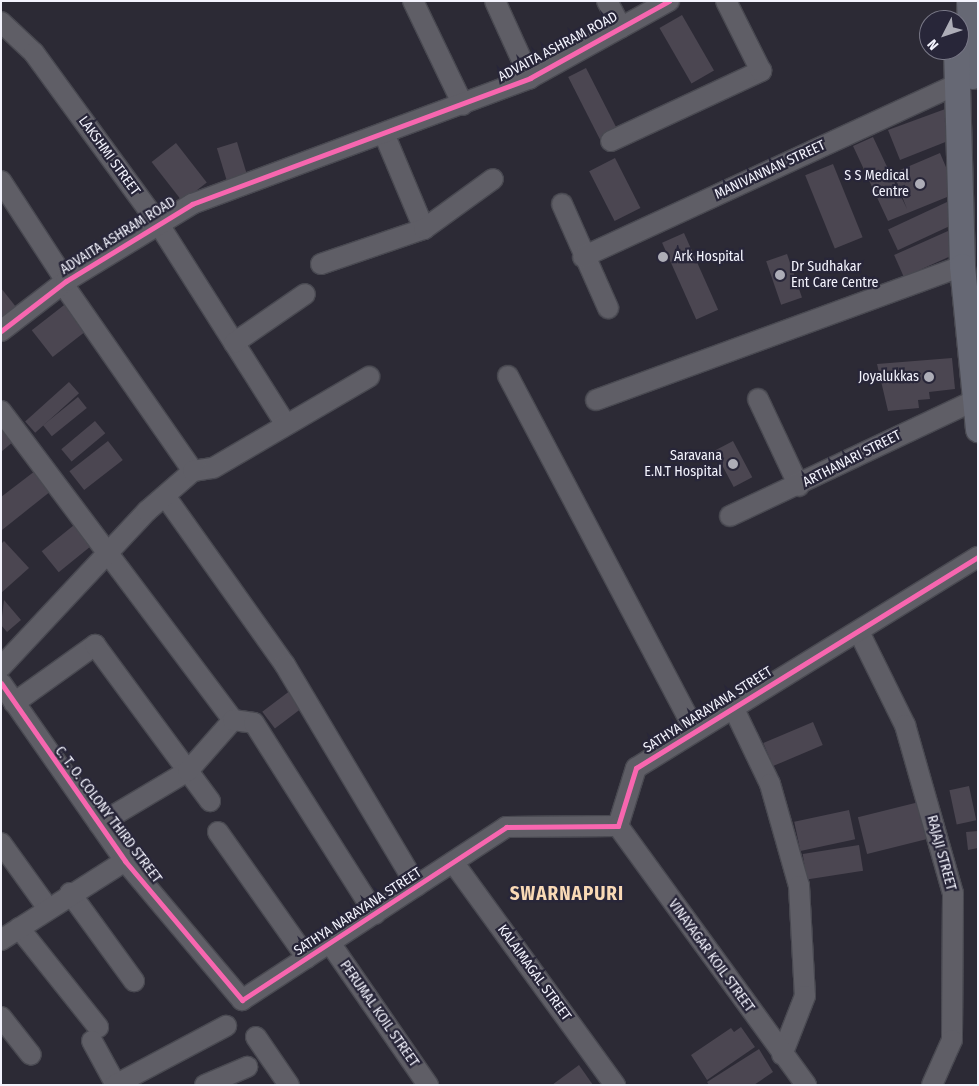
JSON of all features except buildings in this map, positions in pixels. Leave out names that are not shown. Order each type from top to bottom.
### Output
[{"type":"main road","points":[[969,1],[978,286]]},
{"type":"main road","points":[[956,60],[962,266],[978,429]]},
{"type":"street","points":[[413,1],[463,105]]},
{"type":"street","points":[[495,1],[530,78]]},
{"type":"street","points":[[607,1],[621,27]]},
{"type":"street","name":"ADVAITA ASHRAM ROAD","points":[[1,331],[65,282],[158,222],[192,204],[385,136],[530,78],[669,1]]},
{"type":"street","points":[[611,141],[761,72],[726,1]]},
{"type":"street","name":"LAKSHMI STREET","points":[[1,22],[34,53],[158,222],[286,425]]},
{"type":"street","name":"MANIVANNAN STREET","points":[[583,257],[957,84]]},
{"type":"street","points":[[385,136],[424,229]]},
{"type":"street","points":[[321,264],[424,229],[493,179]]},
{"type":"street","points":[[1,182],[65,282],[193,471]]},
{"type":"street","points":[[562,204],[583,257],[608,308]]},
{"type":"street","points":[[596,400],[962,266]]},
{"type":"street","points":[[234,343],[304,294]]},
{"type":"street","points":[[508,376],[695,731]]},
{"type":"street","points":[[2,668],[107,554],[164,496],[193,471],[213,468],[369,377]]},
{"type":"street","name":"ARTHANARI STREET","points":[[730,516],[799,486],[975,390]]},
{"type":"street","points":[[758,399],[799,486]]},
{"type":"street","points":[[1,411],[233,720],[254,723],[265,736],[374,914]]},
{"type":"street","points":[[164,496],[285,665],[417,886]]},
{"type":"street","name":"SATHYA NARAYANA STREET","points":[[242,1000],[506,827],[618,826],[636,768],[978,557]]},
{"type":"street","name":"RAJAJI STREET","points":[[859,632],[905,725],[953,893],[952,1040],[932,1085]]},
{"type":"street","points":[[14,703],[95,644],[210,801]]},
{"type":"street","name":"C. T. O. COLONY THIRD STREET","points":[[2,668],[14,703],[125,861],[242,1000]]},
{"type":"street","points":[[733,707],[770,784],[799,886],[805,996],[782,1055]]},
{"type":"street","points":[[99,824],[188,771],[233,720]]},
{"type":"street","name":"VINAYAGAR KOIL STREET","points":[[618,826],[782,1055],[806,1085]]},
{"type":"street","points":[[218,832],[307,958]]},
{"type":"street","points":[[1,843],[47,907]]},
{"type":"street","points":[[1,940],[47,907],[125,861]]},
{"type":"street","name":"KALAIMAGAL STREET","points":[[453,862],[615,1085]]},
{"type":"street","points":[[70,894],[134,981]]},
{"type":"street","points":[[19,928],[95,1034],[116,1085],[226,1026]]},
{"type":"street","name":"PERUMAL KOIL STREET","points":[[330,943],[428,1085]]},
{"type":"street","points":[[1,1017],[31,1055]]},
{"type":"street","points":[[256,1037],[289,1085]]},
{"type":"street","points":[[211,1084],[247,1067]]},
{"type":"cycle path","points":[[1,331],[66,281],[192,204],[530,78],[669,1]]},
{"type":"cycle path","points":[[1,683],[125,861],[242,1000],[506,827],[618,826],[636,768],[978,557]]},
{"type":"place","name":"S S Medical Centre","points":[[920,184]]},
{"type":"place","name":"Ark Hospital","points":[[663,257]]},
{"type":"place","name":"Dr Sudhakar Ent Care Centre","points":[[780,275]]},
{"type":"place","name":"Joyalukkas","points":[[929,377]]},
{"type":"place","name":"Saravana E.N.T Hospital","points":[[733,464]]},
{"type":"district","name":"SWARNAPURI","points":[[567,894]]}]
